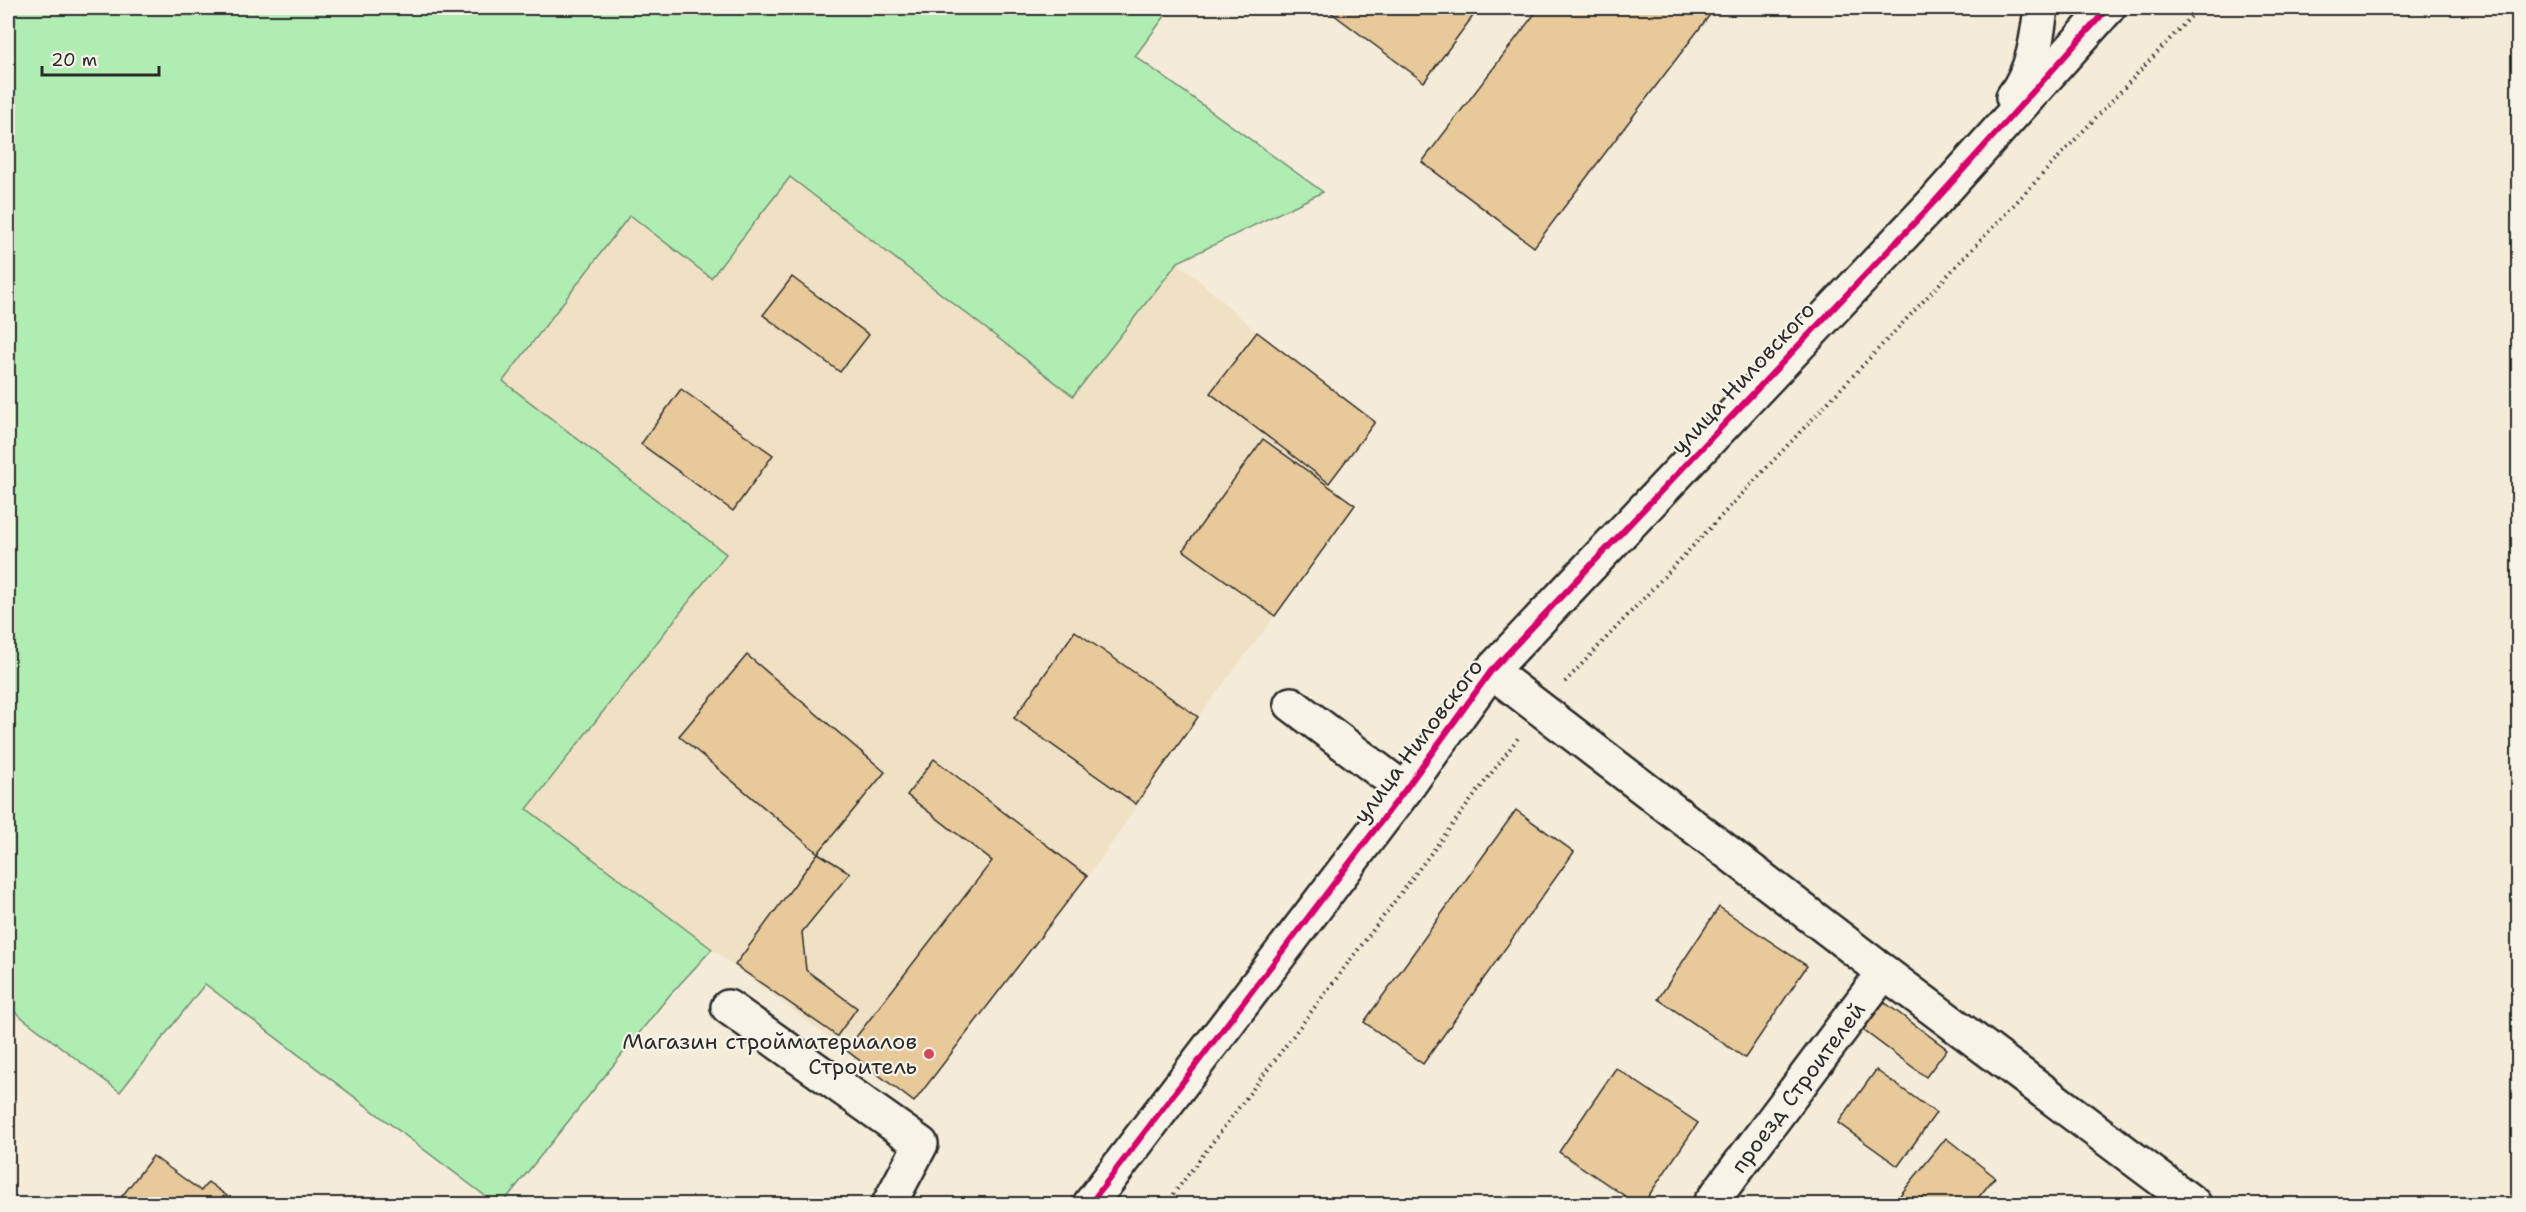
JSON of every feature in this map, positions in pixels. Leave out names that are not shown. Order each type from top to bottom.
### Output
[{"type":"street","points":[[1936,200],[2023,83],[2036,47],[2041,8]]},
{"type":"street","points":[[2051,71],[2065,46],[2080,8]]},
{"type":"street","points":[[1936,200],[2108,8]]},
{"type":"street","name":"улица Ниловского","points":[[1090,1204],[1405,790],[1491,671],[1936,200]]},
{"type":"street","points":[[1491,671],[1884,972],[2194,1204]]},
{"type":"street","points":[[1291,704],[1405,790]]},
{"type":"street","name":"проезд Строителей","points":[[1710,1204],[1884,972]]},
{"type":"street","points":[[728,1007],[921,1144],[889,1204]]},
{"type":"path","points":[[1166,1204],[1540,709],[2199,8]]},
{"type":"shaded area","points":[[790,177],[1073,396],[1178,262],[1257,332],[1375,422],[1329,483],[1355,505],[1198,717],[1098,863],[914,1102],[527,809],[726,554],[502,381],[631,215],[711,278]]},
{"type":"green space","points":[[8,8],[1171,8],[1135,56],[1323,192],[1178,262],[1073,396],[790,177],[711,278],[630,215],[503,381],[726,554],[527,809],[712,949],[668,997],[502,1204],[496,1204],[205,984],[120,1092],[8,1007]]},
{"type":"building","points":[[1325,8],[1469,8],[1476,12],[1424,82]]},
{"type":"building","points":[[1539,8],[1715,8],[1534,247],[1422,162]]},
{"type":"building","points":[[792,277],[869,335],[840,372],[763,315]]},
{"type":"building","points":[[1257,332],[1375,422],[1329,483],[1210,393]]},
{"type":"building","points":[[681,389],[773,455],[733,511],[641,444]]},
{"type":"building","points":[[1263,439],[1355,505],[1275,616],[1183,550]]},
{"type":"building","points":[[1075,631],[1198,717],[1136,804],[1014,718]]},
{"type":"building","points":[[747,655],[885,772],[818,853],[679,736]]},
{"type":"building","points":[[934,759],[1087,876],[914,1102],[846,1050],[992,861],[907,795]]},
{"type":"building","points":[[1516,810],[1574,852],[1423,1064],[1364,1022]]},
{"type":"building","points":[[818,853],[850,873],[802,932],[806,970],[857,1008],[837,1036],[735,965]]},
{"type":"building","points":[[1719,907],[1807,966],[1745,1058],[1658,999]]},
{"type":"building","points":[[1884,1002],[1947,1049],[1926,1077],[1863,1030]]},
{"type":"building","points":[[1616,1068],[1698,1123],[1643,1204],[1637,1204],[1559,1152]]},
{"type":"building","points":[[1876,1070],[1936,1113],[1898,1166],[1838,1123]]},
{"type":"building","points":[[1946,1138],[1995,1177],[1973,1204],[1893,1204]]},
{"type":"building","points":[[153,1156],[201,1191],[208,1182],[238,1204],[116,1204]]},
{"type":"cycle path","points":[[1090,1204],[1405,790],[1491,671],[1936,200],[2108,8]]},
{"type":"place","name":"Магазин стройматериалов Строитель","points":[[929,1054]]}]
